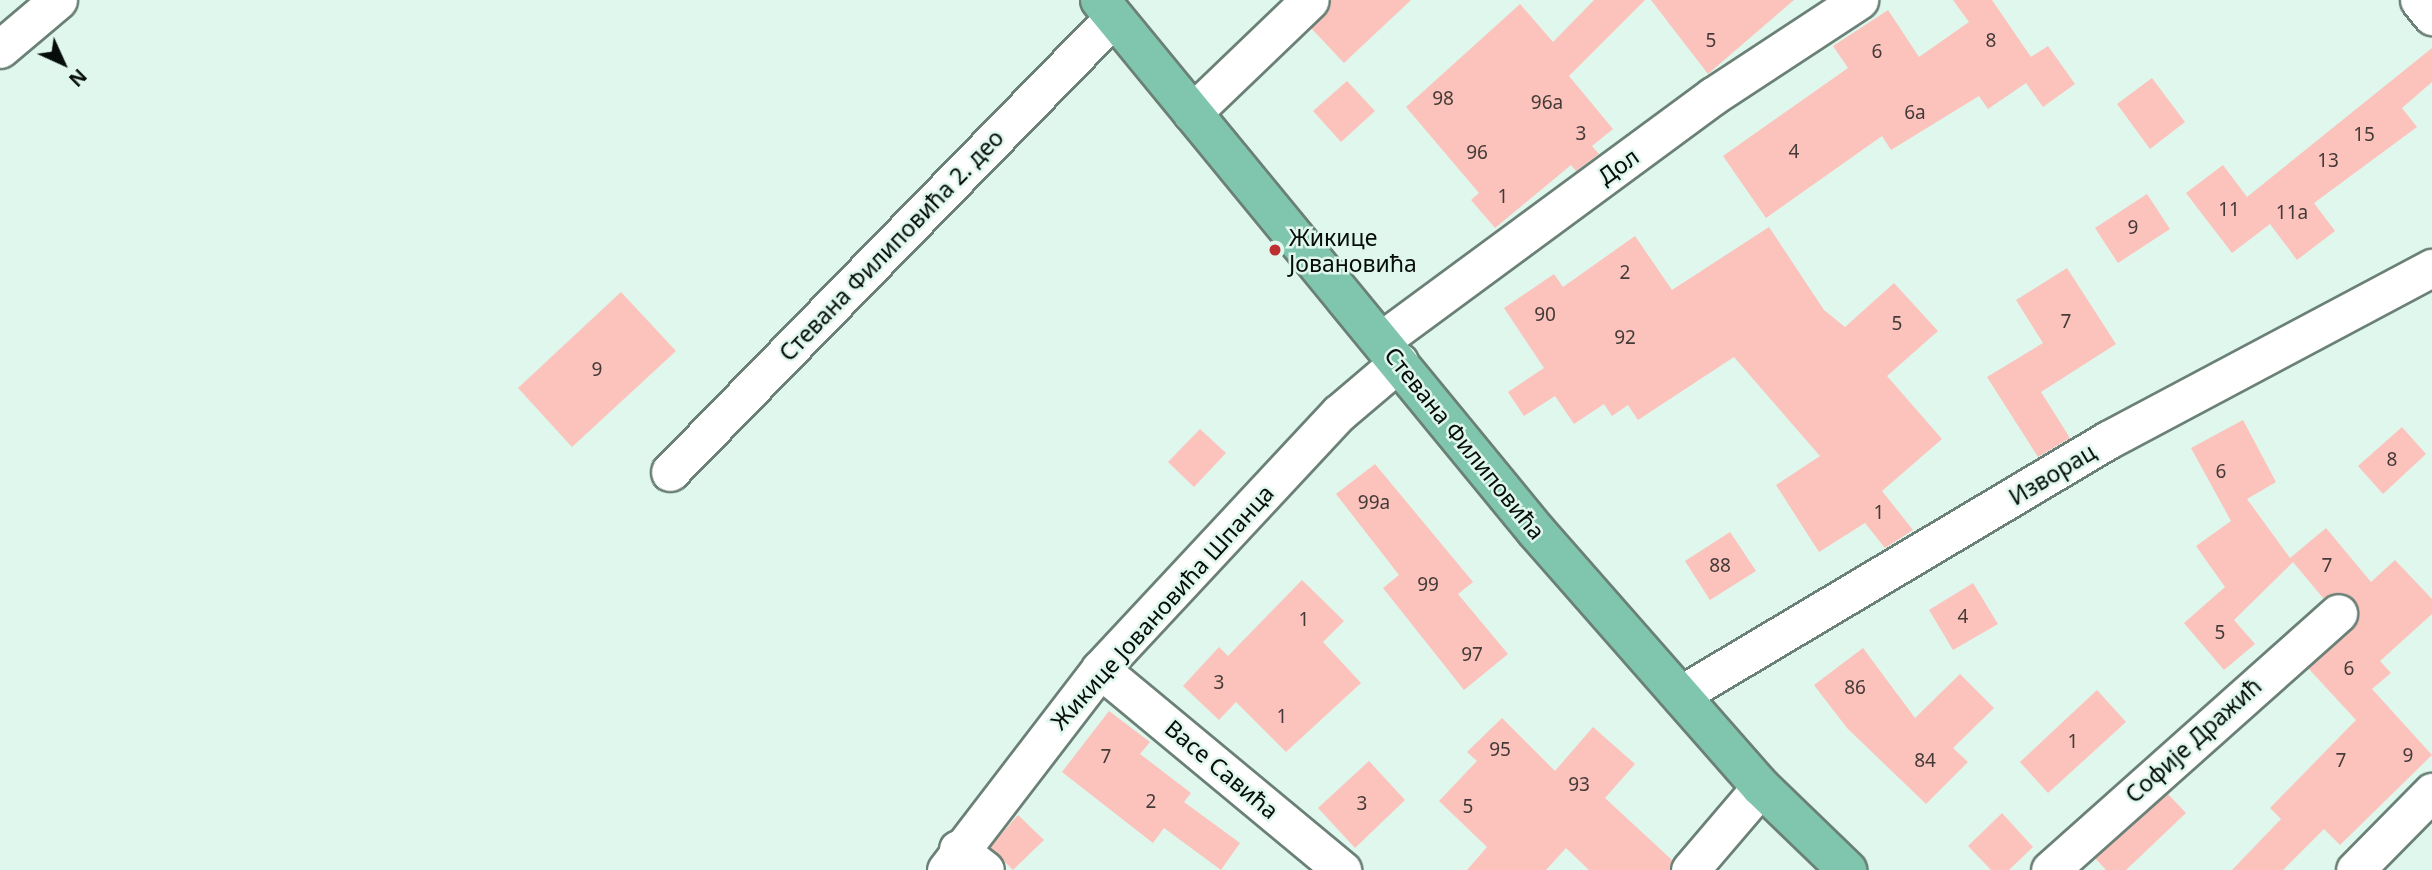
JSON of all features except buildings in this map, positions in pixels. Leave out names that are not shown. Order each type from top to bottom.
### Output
[{"type":"main road","name":"Стевана Филиповића","points":[[1107,9],[1390,351],[1681,695],[1761,787],[1847,870]]},
{"type":"street","points":[[0,49],[58,0]]},
{"type":"street","points":[[1192,113],[1310,0]]},
{"type":"street","name":"Дол","points":[[1390,351],[1713,96],[1859,0]]},
{"type":"street","points":[[2419,0],[2432,16]]},
{"type":"street","name":"Стевана Филиповића 2. део","points":[[670,472],[1107,9]]},
{"type":"street","name":"Изворац","points":[[1681,695],[2108,440],[2432,268]]},
{"type":"street","name":"Жикице Јовановића Шпанца","points":[[963,863],[1100,669],[1339,412],[1390,351]]},
{"type":"street","name":"Софије Дражић","points":[[2050,870],[2338,613]]},
{"type":"street","name":"Васе Савића","points":[[1100,669],[1342,870]]},
{"type":"street","points":[[1690,870],[1761,787]]},
{"type":"street","points":[[2355,870],[2432,792]]},
{"type":"place","name":"Жикице Јовановића","points":[[1275,250]]}]
